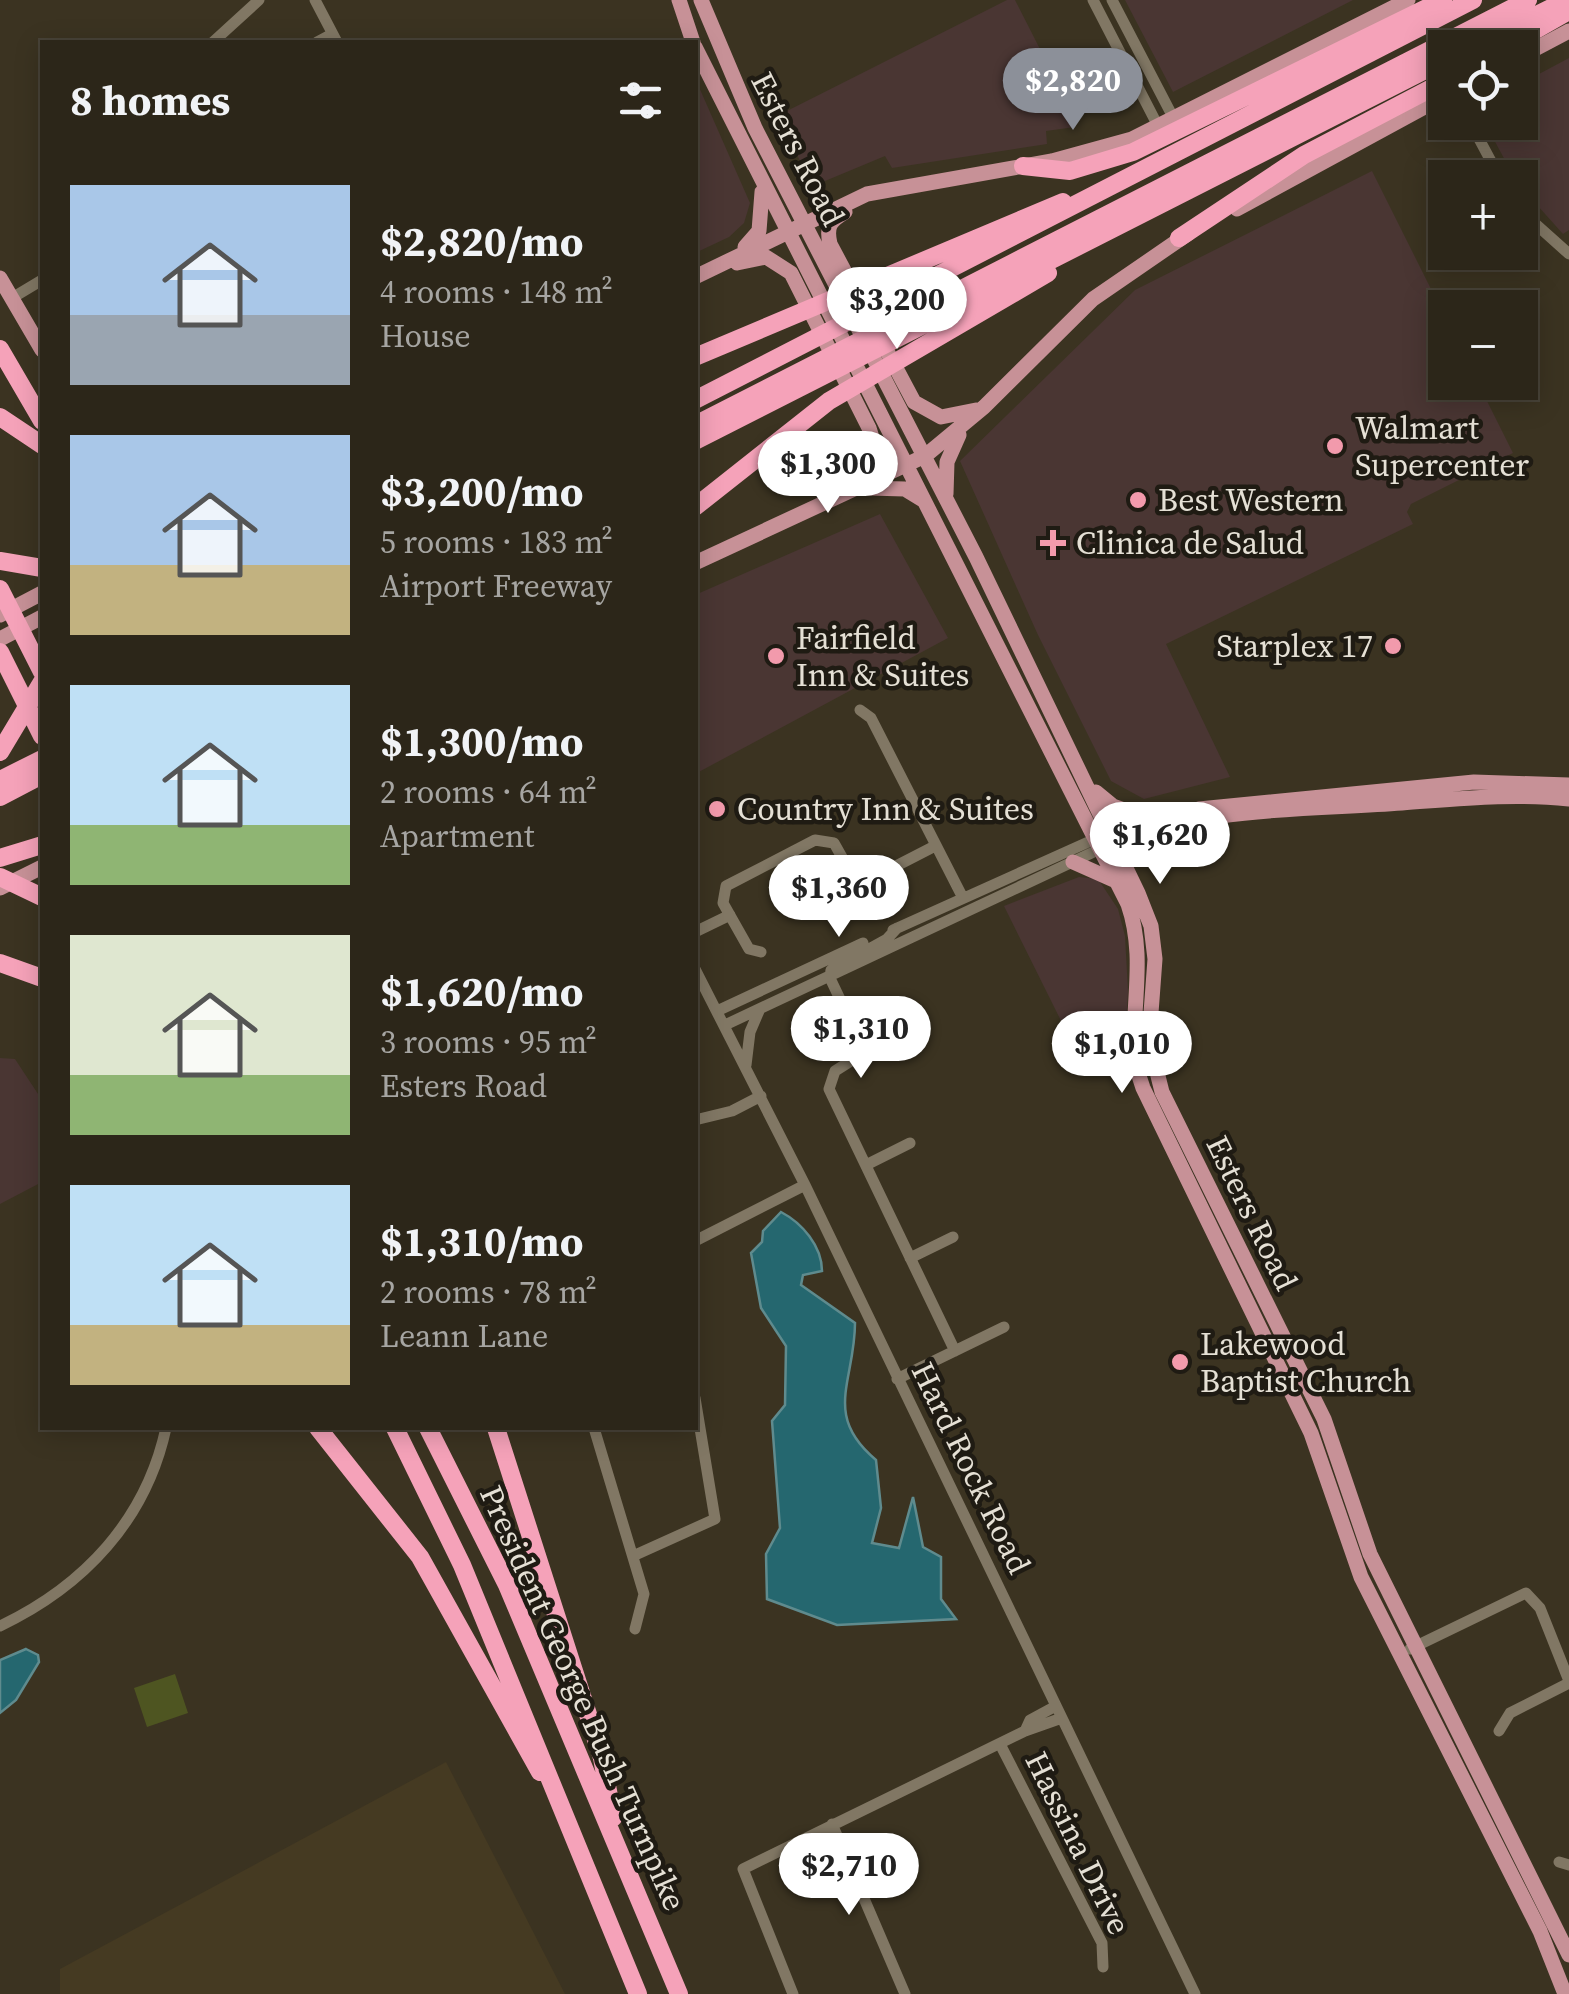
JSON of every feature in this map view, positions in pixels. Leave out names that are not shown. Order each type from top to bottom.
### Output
[{"type":"highway","points":[[1022,166],[1070,171],[1133,152],[1339,47],[1443,0]]},
{"type":"highway","points":[[698,398],[1473,0]]},
{"type":"highway","points":[[698,414],[1510,0]]},
{"type":"highway","points":[[698,424],[1528,0]]},
{"type":"highway","points":[[1512,30],[1548,0]]},
{"type":"highway","points":[[1517,30],[1566,0]]},
{"type":"highway","points":[[1526,30],[1569,12]]},
{"type":"highway","points":[[698,442],[1428,69]]},
{"type":"highway","points":[[1179,238],[1304,155],[1428,90]]},
{"type":"highway","points":[[698,356],[1038,209],[1100,191]]},
{"type":"highway","points":[[698,505],[829,401],[1024,289],[1103,235]]},
{"type":"highway","points":[[0,350],[40,418]]},
{"type":"highway","points":[[698,391],[729,383]]},
{"type":"highway","points":[[0,418],[40,443]]},
{"type":"highway","points":[[0,562],[40,568]]},
{"type":"highway","points":[[0,589],[40,668]]},
{"type":"highway","points":[[39,736],[0,655],[40,640]]},
{"type":"highway","points":[[0,752],[40,685]]},
{"type":"highway","points":[[0,752],[39,736]]},
{"type":"highway","points":[[0,769],[39,736]]},
{"type":"highway","points":[[0,780],[40,760]]},
{"type":"highway","points":[[0,797],[40,776]]},
{"type":"highway","points":[[0,858],[40,846]]},
{"type":"highway","points":[[0,877],[40,896]]},
{"type":"highway","points":[[0,963],[40,977]]},
{"type":"highway","points":[[320,1430],[420,1557],[512,1730],[562,1806]]},
{"type":"highway","name":"President George Bush Turnpike","points":[[396,1430],[462,1565],[638,1994]]},
{"type":"highway","name":"President George Bush Turnpike","points":[[429,1430],[532,1644],[679,1994]]},
{"type":"highway","points":[[443,1430],[467,1504]]},
{"type":"highway","points":[[497,1430],[602,1758],[620,1853]]},
{"type":"main road","name":"Esters Road","points":[[680,0],[692,40]]},
{"type":"main road","name":"Esters Road","points":[[701,0],[733,82],[803,222],[829,257],[907,404],[925,456],[1092,788],[1114,836],[1124,877]]},
{"type":"main road","points":[[788,188],[802,202],[817,206],[1098,151],[1158,126],[1408,0]]},
{"type":"main road","points":[[1538,47],[1569,31]]},
{"type":"main road","name":"Esters Road","points":[[698,53],[786,231],[798,270],[875,423],[906,466],[1098,844],[1124,877],[1151,926],[1156,959],[1149,1040],[1166,1118],[1228,1243],[1324,1419],[1370,1554],[1569,1955]]},
{"type":"main road","points":[[698,559],[925,456],[965,425],[1094,299],[1179,238],[1428,105]]},
{"type":"main road","points":[[733,258],[760,232],[764,197],[756,174]]},
{"type":"main road","points":[[702,274],[867,194]]},
{"type":"main road","points":[[829,257],[827,230],[831,220],[867,194]]},
{"type":"main road","points":[[702,274],[766,257],[798,270]]},
{"type":"main road","points":[[0,278],[40,346]]},
{"type":"main road","points":[[907,404],[942,417],[984,407]]},
{"type":"main road","points":[[698,557],[709,545],[870,470],[875,423]]},
{"type":"main road","points":[[946,498],[947,462],[965,425]]},
{"type":"main road","points":[[850,492],[890,486],[925,503],[939,512],[964,554],[976,556]]},
{"type":"main road","points":[[957,566],[976,556]]},
{"type":"main road","points":[[0,615],[40,595]]},
{"type":"main road","points":[[0,639],[40,618]]},
{"type":"main road","points":[[988,628],[1016,662],[1032,670]]},
{"type":"main road","points":[[1014,679],[1032,670]]},
{"type":"main road","points":[[1098,844],[1199,809],[1474,782],[1569,784]]},
{"type":"main road","points":[[1092,788],[1113,806],[1149,825],[1472,797],[1569,799]]},
{"type":"main road","points":[[1073,862],[1124,877],[1132,850],[1149,825]]},
{"type":"main road","points":[[0,888],[40,869]]},
{"type":"main road","name":"Esters Road","points":[[1228,1243],[1311,1432],[1352,1555],[1540,1932],[1565,1994]]},
{"type":"street","points":[[216,40],[259,0]]},
{"type":"street","points":[[315,0],[334,38]]},
{"type":"street","points":[[1093,0],[1158,126]]},
{"type":"street","points":[[1112,0],[1174,118]]},
{"type":"street","points":[[1538,226],[1569,254]]},
{"type":"street","points":[[12,298],[40,281]]},
{"type":"street","points":[[860,710],[870,718],[963,898]]},
{"type":"street","points":[[761,952],[750,950],[730,915],[722,898],[726,886],[816,840],[834,842],[856,882],[935,846]]},
{"type":"street","points":[[724,1025],[1073,862],[1098,844]]},
{"type":"street","points":[[717,1011],[997,882],[1098,844]]},
{"type":"street","points":[[951,920],[997,882]]},
{"type":"street","points":[[698,931],[730,915]]},
{"type":"street","points":[[897,928],[888,939],[831,970],[830,978],[865,1052],[835,1071],[828,1090],[955,1351]]},
{"type":"street","name":"Hard Rock Road","points":[[698,974],[762,1096],[1195,1994]]},
{"type":"street","points":[[746,1065],[750,1032],[759,1010]]},
{"type":"street","points":[[698,1119],[732,1111],[762,1096]]},
{"type":"street","points":[[866,1165],[910,1142]]},
{"type":"street","points":[[698,1239],[805,1185]]},
{"type":"street","points":[[910,1258],[952,1237]]},
{"type":"street","points":[[898,1379],[1004,1328]]},
{"type":"street","points":[[632,1556],[716,1520],[698,1415]]},
{"type":"street","points":[[0,1626],[55,1596],[102,1555],[145,1491],[157,1466],[166,1430]]},
{"type":"street","points":[[595,1430],[644,1594],[634,1630]]},
{"type":"street","points":[[1398,1651],[1526,1593],[1540,1608],[1569,1682],[1510,1713],[1499,1731]]},
{"type":"street","points":[[793,1994],[743,1869],[1057,1713]]},
{"type":"street","name":"Hassina Drive","points":[[1000,1744],[1102,1943],[1103,1967]]},
{"type":"street","points":[[832,1824],[906,1994]]},
{"type":"shaded area","points":[[1007,0],[1015,0],[1064,96],[1068,96],[1075,127],[1046,131],[1047,144],[892,168],[885,156],[813,186],[777,116]]},
{"type":"shaded area","points":[[1125,0],[1353,0],[1173,92]]},
{"type":"shaded area","points":[[1569,58],[1569,230],[1563,234],[1538,206],[1538,160],[1505,160],[1494,140],[1538,140],[1538,74]]},
{"type":"shaded area","points":[[698,85],[750,203],[744,223],[729,237],[698,252]]},
{"type":"shaded area","points":[[1372,171],[1432,290],[1428,290],[1428,400],[1486,400],[1513,453],[1411,504],[1407,512],[1413,524],[1166,644],[1230,777],[1144,799],[1111,781],[1038,635],[960,461],[1135,290]]},
{"type":"shaded area","points":[[880,514],[948,638],[698,772],[698,594]]},
{"type":"shaded area","points":[[1079,877],[1098,879],[1118,909],[1125,936],[1128,991],[1126,1028],[1077,1053],[1004,906]]},
{"type":"shaded area","points":[[0,1058],[15,1059],[40,1097],[40,1183],[0,1204]]},
{"type":"shaded area","points":[[446,1762],[565,1994],[60,1994],[60,1969]]},
{"type":"green space","points":[[175,1674],[188,1713],[147,1727],[134,1688]]},
{"type":"water","points":[[781,1212],[809,1236],[819,1253],[822,1271],[803,1275],[801,1285],[855,1323],[846,1412],[860,1444],[876,1460],[881,1508],[872,1543],[899,1548],[913,1497],[923,1547],[941,1557],[941,1599],[956,1619],[837,1625],[767,1599],[766,1554],[780,1528],[772,1421],[785,1405],[786,1346],[761,1308],[751,1253],[762,1242],[763,1231]]},
{"type":"water","points":[[26,1649],[38,1655],[39,1662],[16,1700],[0,1713],[0,1660]]},
{"type":"place","name":"Walmart Supercenter","points":[[1335,446]]},
{"type":"place","name":"Best Western","points":[[1138,500]]},
{"type":"place","name":"Clinica de Salud","points":[[1053,543]]},
{"type":"place","name":"Starplex 17","points":[[1393,646]]},
{"type":"place","name":"Fairfield Inn & Suites","points":[[776,656]]},
{"type":"place","name":"Country Inn & Suites","points":[[717,809]]},
{"type":"place","name":"Lakewood Baptist Church","points":[[1180,1362]]}]
